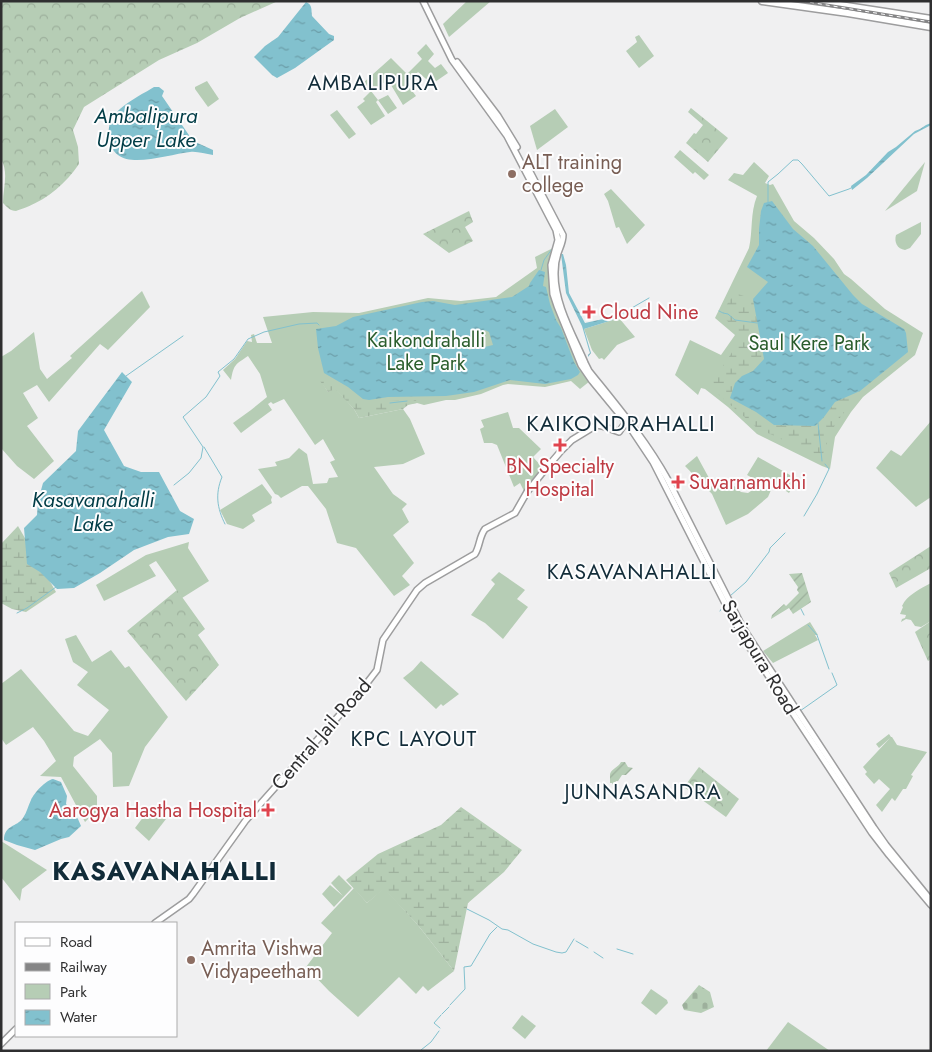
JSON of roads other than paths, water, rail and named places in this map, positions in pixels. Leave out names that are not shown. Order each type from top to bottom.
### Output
[{"type":"highway","points":[[762,1],[931,27]]},
{"type":"highway","points":[[784,1],[846,10]]},
{"type":"highway","points":[[814,1],[931,19]]},
{"type":"main road","points":[[425,1],[461,76],[507,136],[559,233]]},
{"type":"main road","points":[[425,1],[455,59],[510,134],[559,233]]},
{"type":"main road","name":"Sarjapura Road","points":[[559,233],[551,265],[554,300],[581,365],[626,422],[659,472],[753,648],[872,833],[931,905]]},
{"type":"main road","name":"Sarjapura Road","points":[[559,233],[563,235],[563,242],[557,254],[555,266],[556,290],[560,305],[589,371],[630,421],[668,480],[733,622],[753,648],[886,845],[931,899]]},
{"type":"main road","name":"Central Jail Road","points":[[156,922],[194,894],[246,820],[378,670],[383,640],[417,590],[425,583],[476,554],[484,529],[515,512],[527,492],[570,442],[597,425],[619,432],[626,422]]},
{"type":"main road","points":[[1,1044],[15,1030]]},
{"type":"water","points":[[306,2],[311,6],[312,16],[329,34],[334,36],[334,40],[295,68],[277,78],[254,57],[278,37]]},
{"type":"water","name":"Ambalipura Upper Lake","points":[[154,87],[159,87],[164,91],[162,96],[193,141],[213,150],[213,155],[193,152],[153,159],[133,160],[118,155],[114,151],[109,134],[112,118],[117,111]]},
{"type":"water","points":[[931,123],[931,125],[914,134],[852,190],[851,186],[866,175],[888,152],[915,131]]},
{"type":"water","name":"Saul Kere Park","points":[[772,201],[793,229],[813,246],[862,304],[904,329],[906,333],[908,352],[860,391],[835,402],[815,426],[774,425],[756,412],[730,398],[735,383],[742,376],[753,371],[764,359],[753,299],[768,282],[747,267],[759,245],[761,211],[764,203]]},
{"type":"water","points":[[561,254],[563,254],[566,265],[569,293],[585,323],[617,315],[619,318],[584,329],[591,353],[588,357],[590,353],[582,326],[566,293]]},
{"type":"water","name":"Kaikondrahalli Lake Park","points":[[539,270],[545,272],[543,286],[546,287],[556,320],[580,372],[571,379],[545,384],[510,380],[474,392],[446,396],[388,397],[369,400],[363,399],[348,387],[324,373],[316,329],[336,326],[353,317],[422,302],[433,301],[455,305],[512,297],[529,286]],"holes":[[[485,330],[489,332],[493,345],[469,350],[468,344],[477,339]]]},
{"type":"water","name":"Kasavanahalli Lake","points":[[122,372],[132,382],[104,430],[124,466],[141,472],[159,472],[180,511],[194,519],[189,534],[168,537],[134,550],[74,588],[57,589],[40,572],[27,564],[24,528],[37,515],[38,501],[43,483],[76,451],[78,431]]},
{"type":"water","points":[[53,779],[61,782],[67,796],[66,804],[81,826],[69,837],[35,850],[4,840],[8,829],[18,823],[26,814],[35,794],[44,784]]},
{"type":"waterway","points":[[768,203],[768,182],[793,160],[798,160],[829,196],[853,187]]},
{"type":"waterway","points":[[541,270],[544,260],[552,249]]},
{"type":"waterway","points":[[618,316],[649,298]]},
{"type":"waterway","points":[[719,311],[728,314],[735,320],[757,323]]},
{"type":"waterway","points":[[174,485],[189,473],[201,458],[203,447],[183,417],[206,397],[220,376],[218,372],[234,359],[248,339],[264,332],[299,324],[317,323],[319,325]]},
{"type":"waterway","points":[[126,376],[183,336]]},
{"type":"waterway","points":[[390,403],[407,401]]},
{"type":"waterway","points":[[818,423],[822,461]]},
{"type":"waterway","points":[[204,447],[222,477],[218,489],[218,501],[225,524]]},
{"type":"waterway","points":[[804,516],[829,469],[825,464]]},
{"type":"waterway","points":[[730,596],[746,582],[770,548],[785,533]]},
{"type":"waterway","points":[[17,613],[56,587]]},
{"type":"waterway","points":[[801,609],[804,615]]},
{"type":"waterway","points":[[808,625],[817,635],[829,669]]},
{"type":"waterway","points":[[800,711],[837,685],[832,673]]},
{"type":"waterway","points":[[467,909],[533,944],[556,952],[566,952],[574,939]]},
{"type":"waterway","points":[[450,1005],[465,989],[464,967],[471,966],[490,934],[497,927]]},
{"type":"waterway","points":[[576,941],[588,948]]},
{"type":"waterway","points":[[617,949],[633,954]]},
{"type":"waterway","points":[[594,952],[603,958]]},
{"type":"waterway","points":[[442,1014],[449,1007]]},
{"type":"waterway","points":[[440,1028],[434,1023],[441,1015]]},
{"type":"waterway","points":[[421,1050],[431,1042],[439,1031]]},
{"type":"railway","points":[[802,1],[931,22]]},
{"type":"place","name":"ALT training college","points":[[512,174]]},
{"type":"place","name":"Cloud Nine","points":[[589,312]]},
{"type":"place","name":"BN Specialty Hospital","points":[[560,445]]},
{"type":"place","name":"Suvarnamukhi","points":[[678,482]]},
{"type":"place","name":"Aarogya Hastha Hospital","points":[[268,810]]},
{"type":"place","name":"Amrita Vishwa Vidyapeetham","points":[[191,960]]},
{"type":"district","name":"AMBALIPURA","points":[[373,83]]},
{"type":"district","name":"KAIKONDRAHALLI","points":[[621,423]]},
{"type":"district","name":"KASAVANAHALLI","points":[[632,572]]},
{"type":"district","name":"KPC LAYOUT","points":[[414,739]]},
{"type":"district","name":"JUNNASANDRA","points":[[643,792]]},
{"type":"district","name":"KASAVANAHALLI","points":[[165,871]]}]
